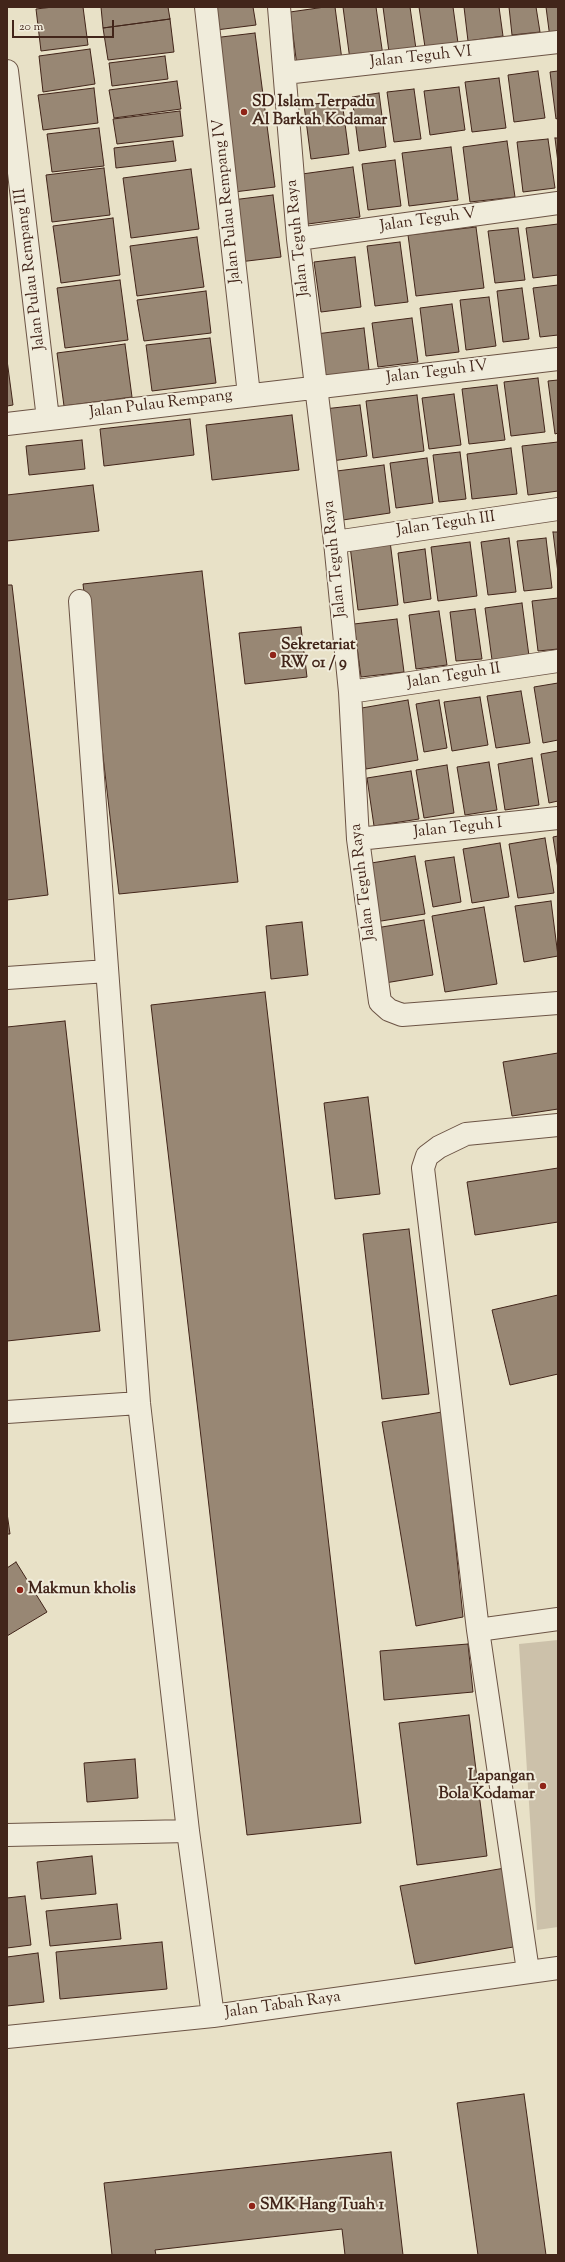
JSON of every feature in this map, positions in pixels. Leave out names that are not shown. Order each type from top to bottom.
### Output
[{"type":"street","name":"Jalan Pulau Rempang IV","points":[[206,7],[249,395]]},
{"type":"street","name":"Jalan Teguh Raya","points":[[279,7],[298,239],[335,542],[350,692],[358,839],[380,1002],[389,1010],[402,1015],[558,1003]]},
{"type":"street","name":"Jalan Teguh VI","points":[[285,73],[558,42]]},
{"type":"street","name":"Jalan Pulau Rempang III","points":[[7,71],[48,419]]},
{"type":"street","name":"Jalan Teguh V","points":[[298,239],[558,203]]},
{"type":"street","name":"Jalan Teguh IV","points":[[315,387],[558,359]]},
{"type":"street","name":"Jalan Pulau Rempang","points":[[7,424],[315,387]]},
{"type":"street","name":"Jalan Teguh III","points":[[335,542],[558,509]]},
{"type":"street","points":[[80,601],[139,1403],[188,1830],[213,2016]]},
{"type":"street","name":"Jalan Teguh II","points":[[350,692],[558,661]]},
{"type":"street","name":"Jalan Teguh I","points":[[358,839],[558,818]]},
{"type":"street","points":[[7,978],[107,971]]},
{"type":"street","points":[[528,1971],[478,1630],[423,1168],[427,1156],[439,1147],[466,1134],[558,1125]]},
{"type":"street","points":[[7,1412],[139,1403]]},
{"type":"street","points":[[478,1630],[558,1619]]},
{"type":"street","points":[[7,1835],[188,1830]]},
{"type":"street","name":"Jalan Tabah Raya","points":[[7,2036],[213,2016],[558,1968]]},
{"type":"shaded area","name":"Lapangan Bola Kodamar","points":[[558,1640],[558,1927],[537,1930],[519,1644]]},
{"type":"building","points":[[53,7],[83,7],[88,45],[41,51],[36,9]]},
{"type":"building","points":[[101,7],[168,7],[170,19],[103,28]]},
{"type":"building","points":[[213,7],[253,7],[256,25],[216,30]]},
{"type":"building","points":[[335,7],[342,60],[297,66],[290,12]]},
{"type":"building","points":[[343,7],[376,7],[383,56],[350,60]]},
{"type":"building","points":[[383,7],[410,7],[416,49],[389,52]]},
{"type":"building","points":[[419,7],[453,7],[458,43],[425,47]]},
{"type":"building","points":[[464,7],[499,7],[503,36],[468,41]]},
{"type":"building","points":[[509,7],[536,7],[540,32],[512,35]]},
{"type":"building","points":[[546,7],[558,7],[558,37],[550,38]]},
{"type":"building","points":[[170,19],[174,52],[108,60],[103,28]]},
{"type":"building","name":"SD Islam Terpadu Al Barkah Kodamar","points":[[255,33],[275,187],[234,192],[213,38]]},
{"type":"building","points":[[90,49],[95,84],[43,92],[39,56]]},
{"type":"building","points":[[165,56],[168,79],[112,86],[109,63]]},
{"type":"building","points":[[538,71],[545,118],[514,122],[508,75]]},
{"type":"building","points":[[558,71],[558,118],[556,119],[550,72]]},
{"type":"building","points":[[499,78],[506,128],[472,132],[465,82]]},
{"type":"building","points":[[177,81],[181,109],[114,118],[109,90]]},
{"type":"building","points":[[459,87],[465,130],[430,135],[424,91]]},
{"type":"building","points":[[94,88],[98,123],[43,130],[38,95]]},
{"type":"building","points":[[414,89],[421,139],[394,142],[387,92]]},
{"type":"building","points":[[379,93],[386,147],[359,151],[352,97]]},
{"type":"building","points":[[342,101],[349,154],[311,159],[304,105]]},
{"type":"building","points":[[180,111],[183,136],[117,144],[113,119]]},
{"type":"building","points":[[99,128],[104,166],[52,172],[47,134]]},
{"type":"building","points":[[555,138],[558,138],[558,163]]},
{"type":"building","points":[[548,139],[555,188],[523,192],[517,142]]},
{"type":"building","points":[[173,141],[176,161],[116,168],[114,148]]},
{"type":"building","points":[[507,141],[515,197],[470,202],[463,147]]},
{"type":"building","points":[[451,147],[458,200],[409,206],[402,153]]},
{"type":"building","points":[[395,160],[401,206],[368,210],[362,164]]},
{"type":"building","points":[[353,167],[360,217],[308,224],[302,174]]},
{"type":"building","points":[[104,168],[110,215],[52,222],[46,175]]},
{"type":"building","points":[[191,169],[199,229],[131,238],[123,178]]},
{"type":"building","points":[[273,195],[281,257],[239,262],[232,200]]},
{"type":"building","points":[[113,218],[120,275],[61,283],[53,226]]},
{"type":"building","points":[[558,224],[558,275],[533,278],[526,228]]},
{"type":"building","points":[[476,227],[484,288],[416,296],[408,235]]},
{"type":"building","points":[[518,228],[525,280],[495,283],[488,231]]},
{"type":"building","points":[[197,237],[204,287],[137,296],[130,246]]},
{"type":"building","points":[[400,242],[408,302],[375,306],[367,246]]},
{"type":"building","points":[[355,257],[361,307],[321,312],[314,262]]},
{"type":"building","points":[[120,280],[128,340],[65,348],[57,288]]},
{"type":"building","points":[[558,285],[558,335],[540,337],[533,288]]},
{"type":"building","points":[[522,288],[529,339],[503,342],[497,291]]},
{"type":"building","points":[[206,291],[211,333],[144,341],[137,300]]},
{"type":"building","points":[[489,297],[496,346],[466,350],[460,300]]},
{"type":"building","points":[[452,304],[459,352],[426,356],[420,308]]},
{"type":"building","points":[[412,318],[418,362],[378,367],[372,323]]},
{"type":"building","points":[[364,328],[369,370],[321,377],[316,334]]},
{"type":"building","points":[[210,338],[216,383],[152,391],[146,345]]},
{"type":"building","points":[[125,344],[132,397],[64,406],[57,353]]},
{"type":"building","points":[[7,360],[13,405],[7,406]]},
{"type":"building","points":[[538,378],[545,432],[511,436],[504,382]]},
{"type":"building","points":[[558,380],[558,433],[555,434],[548,381]]},
{"type":"building","points":[[497,385],[505,440],[469,444],[462,389]]},
{"type":"building","points":[[454,394],[461,445],[429,449],[422,398]]},
{"type":"building","points":[[417,395],[424,451],[373,458],[366,401]]},
{"type":"building","points":[[360,405],[367,456],[332,461],[324,409]]},
{"type":"building","points":[[292,415],[299,470],[212,480],[206,425]]},
{"type":"building","points":[[190,419],[194,455],[104,466],[100,429]]},
{"type":"building","points":[[82,440],[85,469],[29,475],[26,446]]},
{"type":"building","points":[[558,442],[558,491],[528,495],[522,446]]},
{"type":"building","points":[[511,448],[517,494],[472,499],[467,454]]},
{"type":"building","points":[[460,452],[466,499],[439,502],[433,455]]},
{"type":"building","points":[[427,458],[433,503],[396,508],[390,463]]},
{"type":"building","points":[[384,465],[390,513],[336,521],[329,472]]},
{"type":"building","points":[[93,485],[99,531],[7,541],[7,495]]},
{"type":"building","points":[[553,532],[558,532],[558,573]]},
{"type":"building","points":[[509,538],[516,592],[488,595],[481,542]]},
{"type":"building","points":[[546,538],[552,588],[524,591],[517,541]]},
{"type":"building","points":[[390,541],[398,605],[358,610],[350,546]]},
{"type":"building","points":[[470,542],[477,596],[438,601],[431,547]]},
{"type":"building","points":[[425,549],[431,599],[404,603],[398,553]]},
{"type":"building","points":[[202,571],[238,882],[119,894],[83,584]]},
{"type":"building","points":[[7,585],[12,585],[48,895],[7,900]]},
{"type":"building","points":[[558,598],[558,649],[538,651],[532,601]]},
{"type":"building","points":[[522,603],[529,656],[492,660],[485,608]]},
{"type":"building","points":[[475,609],[482,659],[456,661],[450,612]]},
{"type":"building","points":[[439,611],[447,665],[416,669],[409,615]]},
{"type":"building","points":[[397,619],[404,672],[361,677],[354,624]]},
{"type":"building","name":"Sekretariat RW 01 / 9","points":[[301,627],[307,677],[245,684],[239,633]]},
{"type":"building","points":[[558,683],[558,740],[543,743],[534,687]]},
{"type":"building","points":[[521,691],[530,743],[496,748],[487,696]]},
{"type":"building","points":[[480,697],[488,745],[452,751],[444,702]]},
{"type":"building","points":[[408,700],[418,760],[366,769],[356,709]]},
{"type":"building","points":[[439,700],[447,748],[424,752],[416,704]]},
{"type":"building","points":[[558,751],[558,801],[549,803],[541,754]]},
{"type":"building","points":[[532,758],[539,805],[505,810],[498,764]]},
{"type":"building","points":[[489,762],[497,810],[465,815],[457,767]]},
{"type":"building","points":[[447,765],[454,813],[424,818],[416,770]]},
{"type":"building","points":[[411,771],[419,819],[374,826],[367,778]]},
{"type":"building","points":[[558,836],[558,869],[553,837]]},
{"type":"building","points":[[545,838],[554,893],[518,898],[509,844]]},
{"type":"building","points":[[500,843],[509,897],[472,903],[463,849]]},
{"type":"building","points":[[415,856],[425,914],[375,922],[365,864]]},
{"type":"building","points":[[454,857],[461,902],[433,907],[425,861]]},
{"type":"building","points":[[551,901],[558,956],[524,962],[515,906]]},
{"type":"building","points":[[484,907],[497,984],[445,992],[432,916]]},
{"type":"building","points":[[424,920],[433,975],[385,983],[376,928]]},
{"type":"building","points":[[302,922],[308,975],[271,979],[266,926]]},
{"type":"building","points":[[265,992],[361,1823],[247,1835],[151,1005]]},
{"type":"building","points":[[65,1021],[100,1331],[7,1341],[7,1027]]},
{"type":"building","points":[[558,1053],[558,1109],[512,1116],[503,1062]]},
{"type":"building","points":[[368,1097],[380,1194],[335,1199],[324,1103]]},
{"type":"building","points":[[558,1168],[558,1222],[475,1235],[467,1182]]},
{"type":"building","points":[[409,1229],[429,1394],[382,1399],[363,1234]]},
{"type":"building","points":[[558,1295],[558,1374],[510,1385],[492,1310]]},
{"type":"building","points":[[442,1412],[463,1617],[416,1626],[382,1422]]},
{"type":"building","points":[[7,1513],[10,1534],[7,1534]]},
{"type":"building","name":"Makmun kholis","points":[[16,1562],[47,1612],[7,1636],[7,1568]]},
{"type":"building","points":[[468,1644],[473,1692],[384,1700],[380,1651]]},
{"type":"building","points":[[469,1715],[487,1856],[417,1865],[399,1723]]},
{"type":"building","points":[[135,1759],[138,1798],[87,1802],[84,1763]]},
{"type":"building","points":[[92,1856],[96,1894],[41,1899],[37,1862]]},
{"type":"building","points":[[505,1868],[519,1946],[415,1964],[400,1886]]},
{"type":"building","points":[[25,1896],[31,1945],[7,1948],[7,1898]]},
{"type":"building","points":[[117,1904],[121,1939],[50,1946],[46,1911]]},
{"type":"building","points":[[162,1942],[167,1989],[60,1999],[56,1952]]},
{"type":"building","points":[[38,1953],[44,2002],[7,2006],[7,1957]]},
{"type":"building","points":[[524,2094],[546,2255],[478,2255],[457,2103]]},
{"type":"building","name":"SMK Hang Tuah 1","points":[[391,2152],[403,2255],[345,2255],[342,2229],[155,2250],[156,2255],[112,2255],[104,2183]]},
{"type":"place","name":"SD Islam Terpadu Al Barkah Kodamar","points":[[244,112]]},
{"type":"place","name":"Sekretariat RW 01 / 9","points":[[273,655]]},
{"type":"place","name":"Makmun kholis","points":[[20,1590]]},
{"type":"place","name":"Lapangan Bola Kodamar","points":[[543,1786]]},
{"type":"place","name":"SMK Hang Tuah 1","points":[[252,2206]]}]
